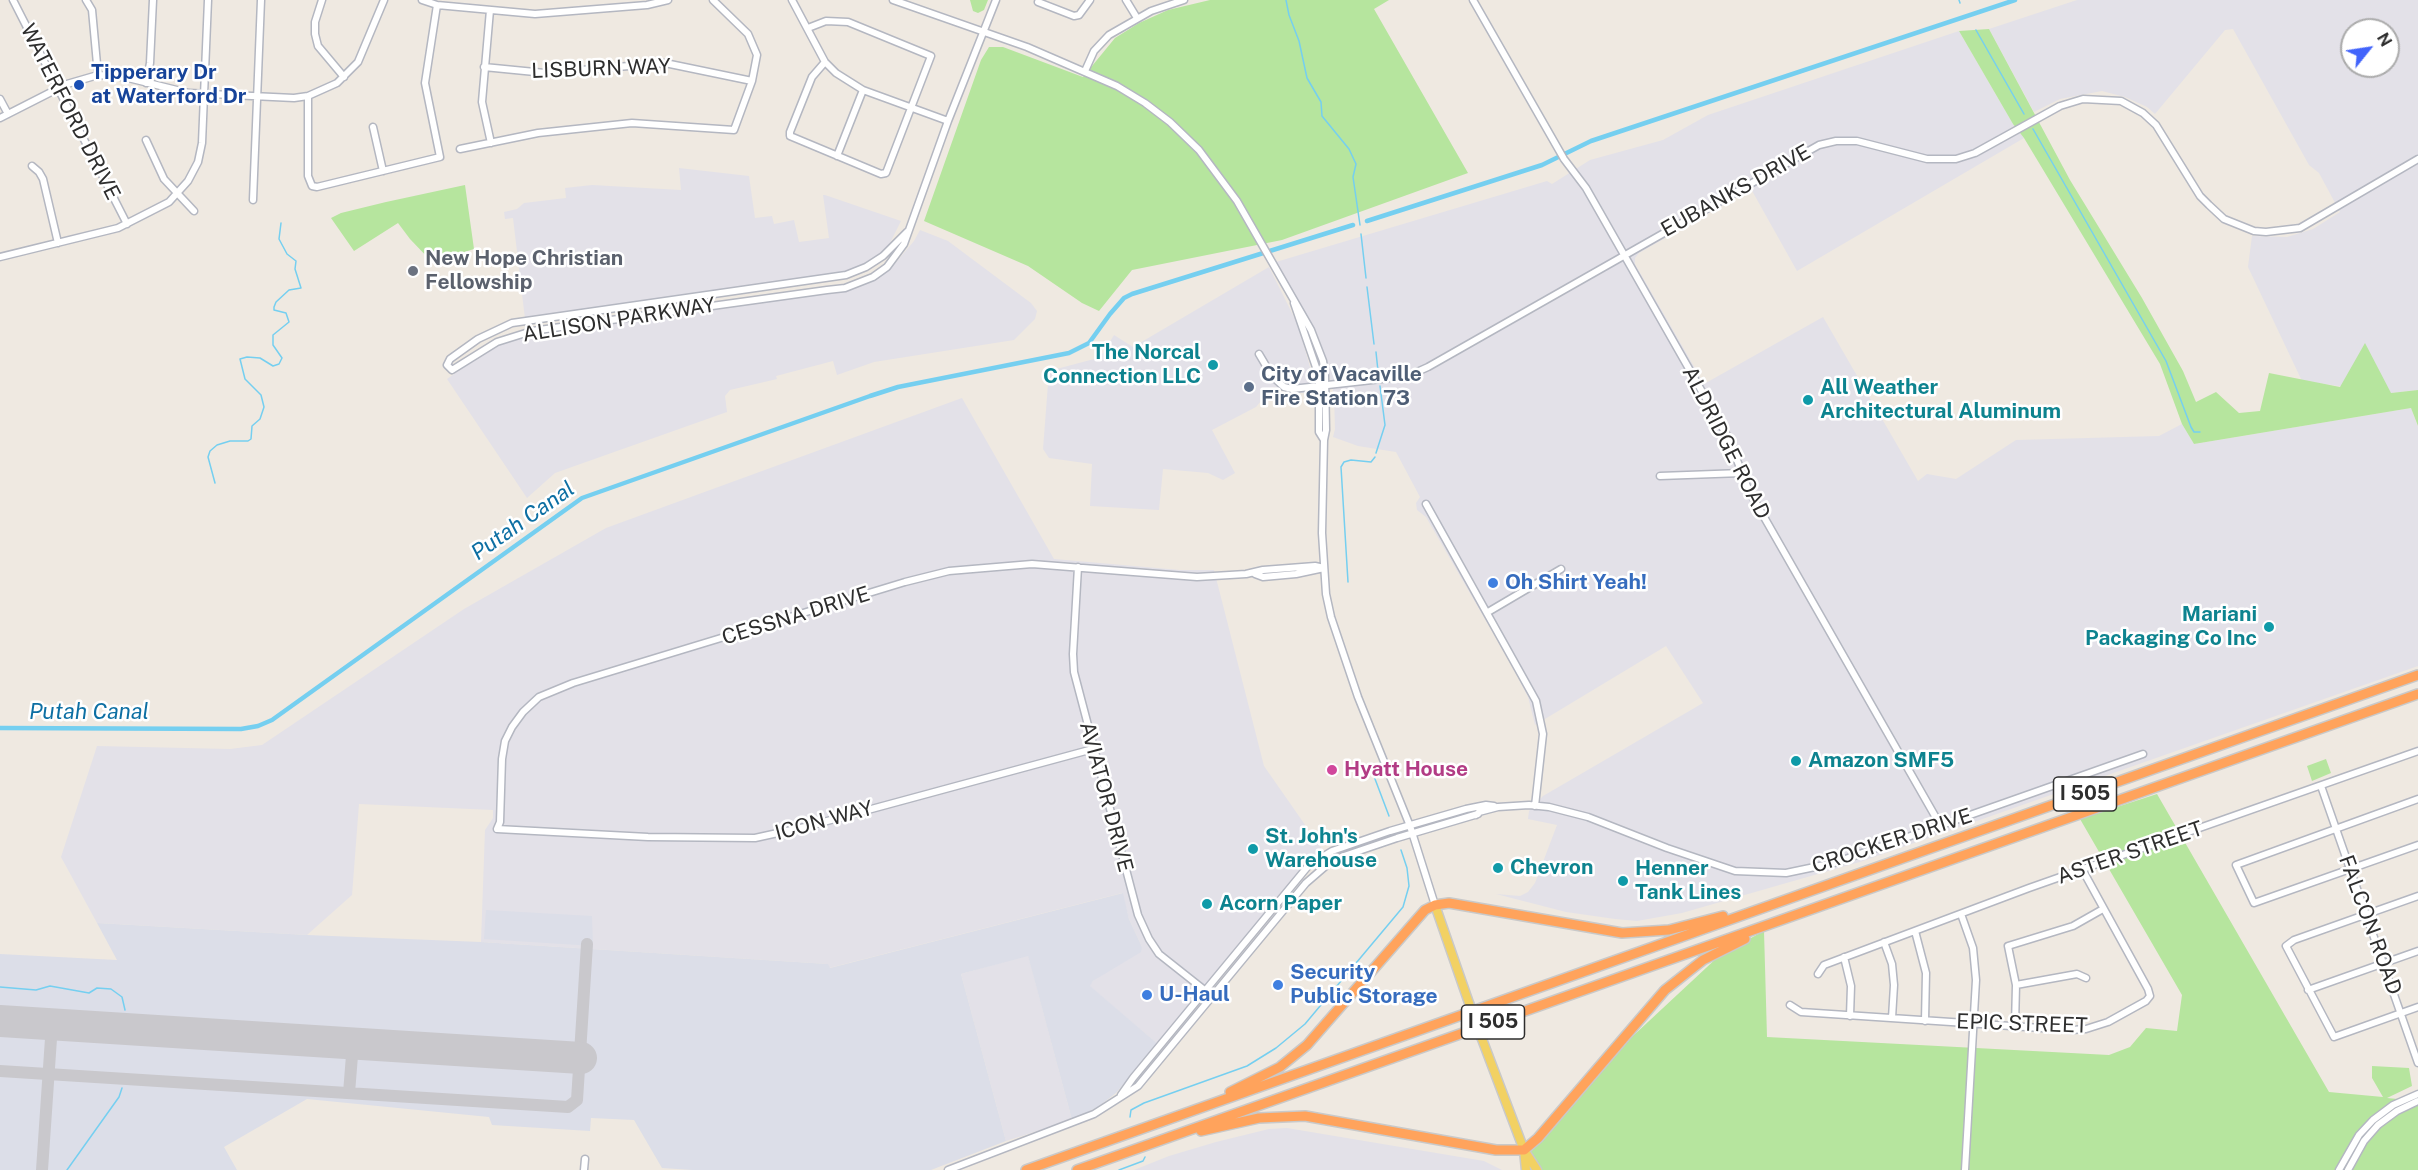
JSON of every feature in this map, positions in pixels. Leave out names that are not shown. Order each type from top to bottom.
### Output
[{"type":"highway","name":"I 505","points":[[1026,1170],[2418,675]]},
{"type":"highway","name":"I 505","points":[[1077,1170],[2418,694]]},
{"type":"highway","points":[[1150,1126],[1264,1076],[1295,1056],[1320,1032],[1425,910],[1434,905],[1449,903],[1622,933],[1669,930],[1734,913],[1752,911]]},
{"type":"highway","points":[[1167,1138],[1259,1118],[1305,1116],[1496,1150],[1524,1150],[1539,1138],[1653,1003],[1677,979],[1715,952],[1820,906]]},
{"type":"main road","points":[[1434,905],[1524,1150],[1537,1170]]},
{"type":"main road","points":[[1524,1150],[1526,1170]]},
{"type":"street","name":"WATERFORD DRIVE","points":[[13,0],[127,224]]},
{"type":"street","points":[[86,0],[92,10],[98,75]]},
{"type":"street","points":[[146,83],[150,63],[153,0]]},
{"type":"street","points":[[0,257],[105,232],[127,224],[169,202],[188,181],[198,162],[202,143],[208,0]]},
{"type":"street","points":[[253,200],[261,0]]},
{"type":"street","points":[[322,0],[315,22],[318,46],[344,77]]},
{"type":"street","points":[[0,118],[58,88],[98,75],[112,75],[174,90],[203,94],[309,96],[327,89],[344,77],[358,62],[384,0]]},
{"type":"street","points":[[422,0],[437,5],[535,14],[647,5],[668,0]]},
{"type":"street","points":[[460,149],[538,133],[632,123],[734,130],[757,65],[754,45],[748,34],[713,0]]},
{"type":"street","points":[[792,0],[825,62],[846,80],[863,90],[948,121]]},
{"type":"street","points":[[893,0],[984,32],[1085,71],[1117,86],[1145,103],[1184,135],[1225,182],[1294,303],[1322,386],[1319,432],[1324,440],[1322,473],[1326,594],[1331,617],[1358,697],[1410,826],[1434,905]]},
{"type":"street","name":"ALLISON PARKWAY","points":[[907,232],[883,256],[866,267],[846,275],[512,323],[478,339],[450,359],[447,365],[452,370],[497,342],[532,331],[852,285],[873,277],[887,267],[904,244],[948,121],[996,0]]},
{"type":"street","points":[[1038,2],[1074,16],[1079,15],[1090,0]]},
{"type":"street","points":[[1126,0],[1137,18]]},
{"type":"street","points":[[1085,71],[1094,51],[1104,39],[1137,18],[1184,0]]},
{"type":"street","name":"ALDRIDGE ROAD","points":[[1473,0],[1562,156],[1586,188],[1729,439],[1748,489],[1939,826]]},
{"type":"street","points":[[309,96],[308,176],[312,186],[317,187],[440,157],[425,83],[437,5]]},
{"type":"street","points":[[490,10],[482,102],[492,143]]},
{"type":"street","points":[[808,28],[826,21],[848,22],[932,56],[886,173],[790,136],[812,77],[825,62]]},
{"type":"street","name":"LISBURN WAY","points":[[484,67],[544,73],[665,63],[752,81]]},
{"type":"street","points":[[837,156],[863,90]]},
{"type":"street","points":[[0,99],[8,114]]},
{"type":"street","name":"EUBANKS DRIVE","points":[[1259,354],[1272,376],[1284,387],[1300,389],[1408,376],[1428,367],[1800,155],[1825,143],[1857,141],[1927,159],[1956,159],[1975,153],[2060,106],[2084,99],[2121,101],[2143,112],[2156,125],[2200,196],[2224,219],[2254,231],[2300,228],[2418,159]]},
{"type":"street","points":[[373,127],[383,171]]},
{"type":"street","points":[[146,140],[164,179],[194,211]]},
{"type":"street","points":[[32,166],[43,179],[58,243]]},
{"type":"street","points":[[1660,476],[1742,472]]},
{"type":"street","points":[[1426,504],[1533,692],[1541,716],[1543,735],[1535,806]]},
{"type":"street","name":"CESSNA DRIVE","points":[[547,831],[497,829],[500,822],[502,759],[506,741],[514,723],[523,712],[549,692],[928,576],[982,567],[1032,564],[1184,576],[1254,574],[1263,577],[1324,568]]},
{"type":"street","name":"AVIATOR DRIVE","points":[[1078,567],[1072,654],[1074,672],[1143,927],[1160,954],[1212,996]]},
{"type":"street","points":[[1488,612],[1561,570]]},
{"type":"street","name":"ICON WAY","points":[[547,831],[755,838],[805,827],[1093,749]]},
{"type":"street","name":"ASTER STREET","points":[[1818,974],[1824,965],[1884,942],[2082,869],[2418,751]]},
{"type":"street","name":"CROCKER DRIVE","points":[[1328,853],[1390,831],[1466,809],[1486,805],[1535,806],[1588,816],[1735,871],[1769,874],[1798,872],[1834,863],[2143,754]]},
{"type":"street","name":"FALCON ROAD","points":[[2321,786],[2418,1063]]},
{"type":"street","points":[[2418,799],[2335,827],[2244,860],[2236,865],[2254,903],[2418,845]]},
{"type":"street","name":"CROCKER DRIVE","points":[[1293,899],[1311,878],[1328,864],[1344,856],[1498,807]]},
{"type":"street","points":[[1118,1099],[1299,876],[1328,853]]},
{"type":"street","points":[[948,1170],[1094,1114],[1138,1086],[1293,899],[1304,880],[1327,860],[1328,853]]},
{"type":"street","name":"EPIC STREET","points":[[1790,1005],[1801,1012],[1850,1016],[2071,1030],[2096,1027],[2146,1001],[2150,996],[2082,869]]},
{"type":"street","points":[[2418,896],[2294,940],[2286,946],[2334,1037],[2418,1007]]},
{"type":"street","points":[[2015,1026],[2016,985],[2008,946],[2073,926],[2103,909]]},
{"type":"street","points":[[1961,914],[1972,948],[1976,980],[1965,1170]]},
{"type":"street","points":[[1915,931],[1926,974],[1925,1021]]},
{"type":"street","points":[[1884,942],[1892,964],[1893,1018]]},
{"type":"street","points":[[2308,990],[2418,951]]},
{"type":"street","points":[[1844,957],[1851,986],[1850,1016]]},
{"type":"street","points":[[2016,985],[2078,974],[2086,978]]},
{"type":"street","points":[[2339,1170],[2359,1135],[2373,1120],[2393,1105],[2418,1094]]},
{"type":"street","points":[[2348,1170],[2364,1141],[2378,1125],[2397,1111],[2418,1101]]},
{"type":"street","points":[[584,1170],[585,1159]]},
{"type":"shaded area","points":[[2077,0],[2418,0],[2418,390],[2391,393],[2302,381],[2248,267],[2252,236],[2287,237],[2313,229],[2340,212],[2319,173],[2309,165],[2233,29],[2225,30],[2155,114],[2147,107],[2125,97],[2102,91],[2060,99],[2034,112],[1989,29]]},
{"type":"shaded area","points":[[1959,31],[2013,124],[2024,138],[1797,271],[1751,189],[1639,253],[1635,258],[1635,264],[1704,384],[1823,317],[1918,481],[1927,474],[1956,479],[2016,440],[2159,436],[2182,424],[2194,444],[2411,408],[2418,427],[2418,666],[1863,861],[1682,913],[1637,921],[1615,919],[1566,912],[1496,894],[1520,896],[1528,892],[1535,883],[1557,825],[1528,819],[1529,811],[1543,796],[1703,703],[1666,646],[1535,725],[1528,697],[1512,666],[1426,517],[1417,510],[1416,503],[1420,497],[1396,452],[1358,446],[1333,437],[1335,429],[1334,395],[1324,353],[1317,334],[1276,262],[1547,181],[1552,184],[1590,160],[1663,140],[1708,115]]},
{"type":"shaded area","points":[[679,168],[749,176],[755,218],[772,216],[774,224],[794,220],[799,242],[829,238],[823,195],[901,221],[889,245],[877,257],[851,272],[525,319],[513,218],[505,219],[504,212],[517,209],[524,203],[566,198],[565,188],[592,185],[681,190]]},
{"type":"shaded area","points":[[920,230],[948,241],[1031,303],[1037,311],[1035,319],[1014,340],[874,362],[837,375],[833,361],[776,376],[777,379],[730,390],[725,396],[727,412],[555,473],[527,498],[447,379],[492,347],[533,334],[843,291],[859,286],[880,276],[892,267],[914,241]]},
{"type":"shaded area","points":[[1269,267],[1298,325],[1312,374],[1312,393],[1293,393],[1273,387],[1256,407],[1212,430],[1235,473],[1223,480],[1208,473],[1163,469],[1159,510],[1090,506],[1092,464],[1049,458],[1043,449],[1049,371],[1094,359],[1103,353],[1114,335],[1133,347]]},
{"type":"shaded area","points":[[962,398],[1054,559],[1180,570],[1214,570],[1264,766],[1324,852],[1316,857],[1158,1044],[1089,986],[1142,947],[1129,919],[1122,893],[829,968],[828,964],[481,942],[485,830],[493,818],[493,810],[359,804],[352,895],[307,935],[97,923],[61,857],[97,746],[230,749],[262,745],[464,609],[606,528]]},
{"type":"shaded area","points":[[1123,893],[1129,919],[1142,947],[1141,952],[1093,981],[1090,986],[1158,1044],[1116,1093],[1098,1107],[1072,1120],[1028,956],[961,974],[1006,1141],[931,1170],[662,1168],[634,1120],[591,1118],[590,1131],[492,1125],[489,1117],[307,1099],[224,1147],[237,1170],[0,1170],[0,954],[117,960],[97,923],[481,942],[828,964],[830,968]]},
{"type":"shaded area","points":[[486,910],[592,916],[593,946],[484,939]]},
{"type":"shaded area","points":[[1028,955],[1072,1120],[1006,1141],[961,974]]},
{"type":"shaded area","points":[[1287,1128],[1484,1161],[1502,1170],[1134,1170],[1169,1156],[1216,1142],[1269,1129]]},
{"type":"green space","points":[[970,0],[988,0],[984,10],[978,13],[973,11]]},
{"type":"green space","points":[[1210,0],[1389,0],[1374,9],[1468,173],[1282,240],[1132,270],[1099,311],[1082,303],[1028,266],[924,221],[981,60],[989,47],[1003,47],[1083,77],[1115,38],[1139,23],[1168,10]]},
{"type":"green space","points":[[1989,29],[2070,180],[2142,298],[2183,371],[2196,402],[2216,392],[2239,413],[2260,411],[2269,373],[2340,387],[2365,343],[2391,393],[2418,390],[2418,426],[2411,408],[2194,444],[2182,424],[2160,364],[2024,138],[2013,124],[1959,31]]},
{"type":"green space","points":[[465,185],[474,249],[432,262],[398,223],[354,251],[331,218],[341,213]]},
{"type":"green space","points":[[2326,759],[2331,773],[2312,781],[2307,766]]},
{"type":"green space","points":[[2157,794],[2329,1092],[2383,1097],[2372,1078],[2372,1066],[2409,1068],[2412,1086],[2387,1098],[2418,1101],[2418,1170],[1537,1170],[1524,1150],[1634,1035],[1721,954],[1764,931],[1767,1037],[2109,1055],[2130,1047],[2146,1028],[2177,1031],[2182,995],[2080,819]]},
{"type":"waterway","points":[[1286,0],[1299,41],[1307,78],[1321,102],[1322,116],[1349,149],[1356,164],[1353,177],[1360,225]]},
{"type":"waterway","points":[[1367,221],[1542,165],[1591,141],[2015,0]]},
{"type":"waterway","points":[[1976,30],[2024,114]]},
{"type":"waterway","points":[[2033,129],[2166,361],[2191,427],[2194,432],[2200,432]]},
{"type":"waterway","points":[[215,483],[208,457],[210,451],[217,445],[230,441],[251,439],[252,426],[260,419],[264,407],[261,395],[245,379],[240,359],[260,358],[273,366],[279,364],[282,358],[273,345],[273,335],[289,322],[286,313],[274,310],[274,307],[276,302],[289,290],[301,288],[295,269],[296,261],[287,254],[279,239],[281,223]]},
{"type":"waterway","name":"Putah Canal","points":[[0,728],[241,729],[258,726],[272,720],[582,498],[898,387],[1069,353],[1089,343],[1124,298],[1132,294],[1353,225]]},
{"type":"waterway","points":[[1361,234],[1366,278]]},
{"type":"waterway","points":[[1367,287],[1374,344]]},
{"type":"waterway","points":[[1376,352],[1378,371]]},
{"type":"waterway","points":[[1376,453],[1385,425],[1380,386]]},
{"type":"waterway","points":[[1348,582],[1341,467],[1344,462],[1351,460],[1371,462],[1375,457]]},
{"type":"waterway","points":[[1372,771],[1389,816]]},
{"type":"waterway","points":[[1130,1117],[1131,1110],[1144,1103],[1247,1066],[1276,1048],[1305,1024],[1403,907],[1409,886],[1407,868],[1401,850]]},
{"type":"waterway","points":[[0,987],[36,990],[50,986],[89,993],[97,988],[111,989],[122,997],[125,1010]]},
{"type":"waterway","points":[[67,1170],[119,1097],[122,1088]]},
{"type":"waterway","points":[[1119,1170],[1143,1161],[1145,1157]]},
{"type":"taxiway","points":[[0,1071],[568,1107],[577,1100],[587,944]]},
{"type":"taxiway","points":[[42,1170],[52,1024]]},
{"type":"taxiway","points":[[349,1093],[353,1043]]},
{"type":"runway","points":[[0,1021],[581,1058]]},
{"type":"place","name":"Tipperary Dr at Waterford Dr","points":[[79,85]]},
{"type":"place","name":"New Hope Christian Fellowship","points":[[413,271]]},
{"type":"place","name":"The Norcal Connection LLC","points":[[1213,365]]},
{"type":"place","name":"City of Vacaville Fire Station 73","points":[[1249,387]]},
{"type":"place","name":"All Weather Architectural Aluminum","points":[[1808,400]]},
{"type":"place","name":"Oh Shirt Yeah!","points":[[1493,583]]},
{"type":"place","name":"Mariani Packaging Co Inc","points":[[2269,627]]},
{"type":"place","name":"Amazon SMF5","points":[[1796,761]]},
{"type":"place","name":"Hyatt House","points":[[1332,770]]},
{"type":"place","name":"St. John's Warehouse","points":[[1253,849]]},
{"type":"place","name":"Chevron","points":[[1498,868]]},
{"type":"place","name":"Henner Tank Lines","points":[[1623,881]]},
{"type":"place","name":"Acorn Paper","points":[[1207,904]]},
{"type":"place","name":"Security Public Storage","points":[[1278,985]]},
{"type":"place","name":"U-Haul","points":[[1147,995]]}]
